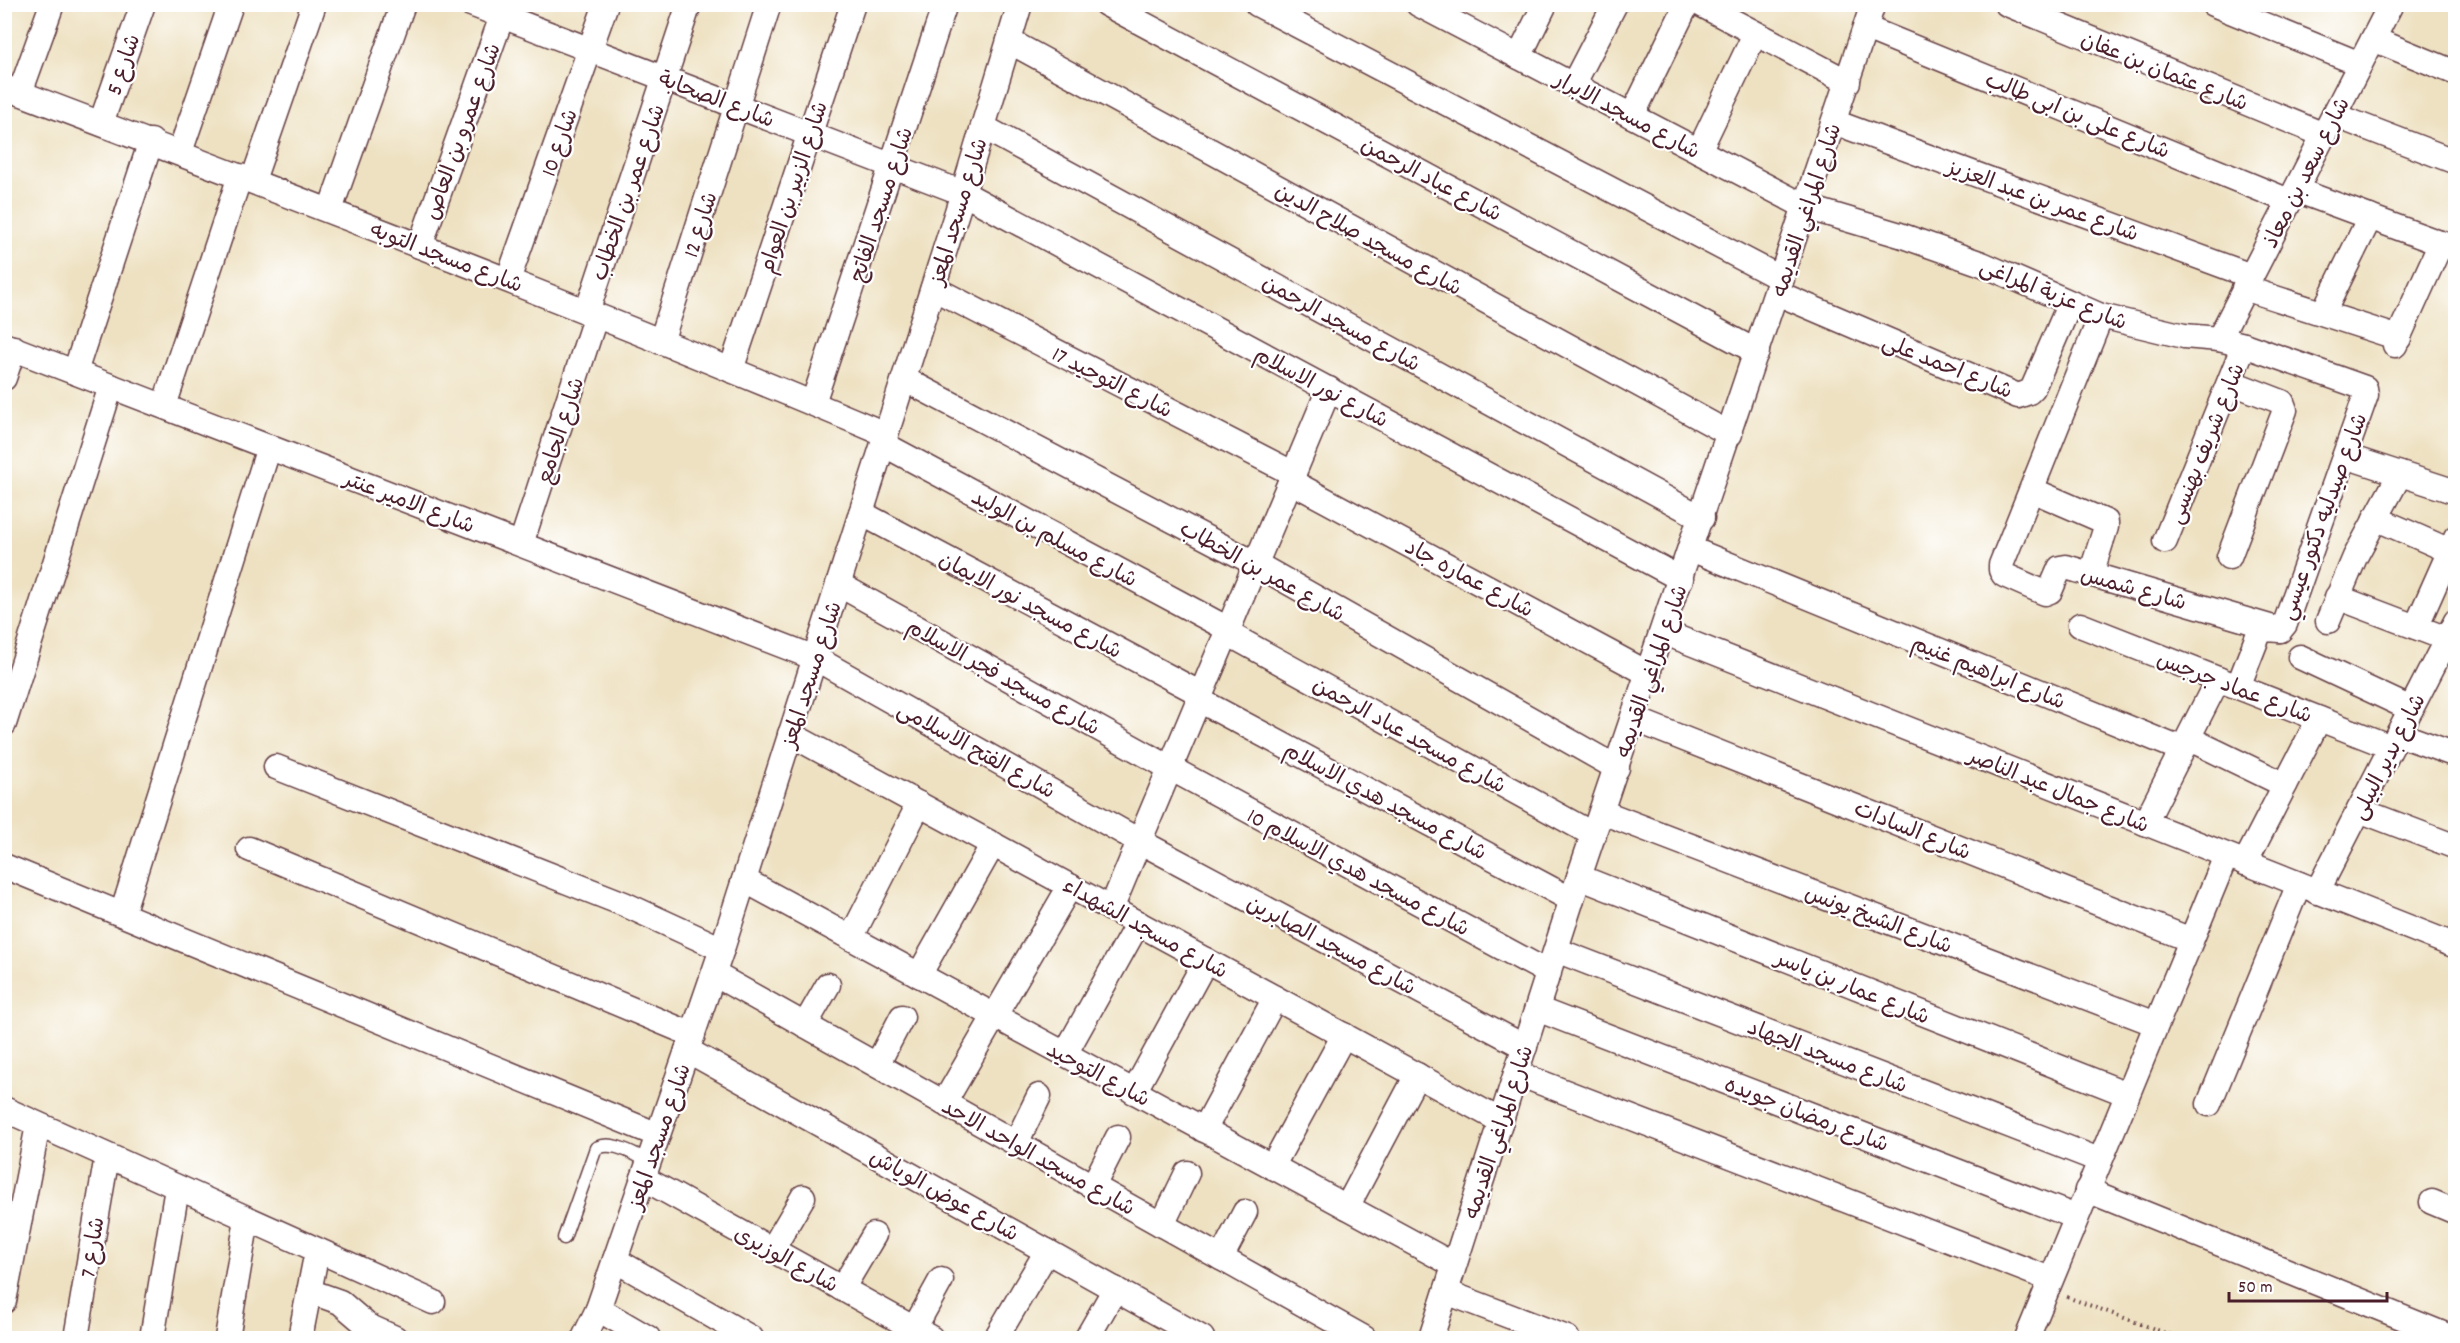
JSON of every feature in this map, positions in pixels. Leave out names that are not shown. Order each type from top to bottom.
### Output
[{"type":"street","points":[[12,90],[52,4]]},
{"type":"street","name":"شارع 5","points":[[101,123],[143,4]]},
{"type":"street","points":[[180,152],[231,4]]},
{"type":"street","points":[[164,406],[246,178],[314,4]]},
{"type":"street","points":[[330,210],[403,4]]},
{"type":"street","name":"شارع الصحابة","points":[[471,4],[513,14],[591,50],[963,193]]},
{"type":"street","name":"شارع 10","points":[[508,280],[606,4]]},
{"type":"street","name":"شارع عمر بن الخطاب","points":[[591,314],[689,4]]},
{"type":"street","name":"شارع 12","points":[[661,342],[769,4]]},
{"type":"street","name":"شارع الزبير بن العوام","points":[[731,370],[853,4]]},
{"type":"street","name":"شارع مسجد الفاتح","points":[[813,403],[945,4]]},
{"type":"street","name":"شارع مسجد المعز","points":[[584,1338],[598,1310],[714,974],[963,193],[1020,4]]},
{"type":"street","name":"شارع عباد الرحمن","points":[[1106,4],[1757,352]]},
{"type":"street","points":[[1257,4],[1780,286]]},
{"type":"street","name":"شارع مسجد الابرار","points":[[1418,4],[1454,13],[1519,57],[1806,207]]},
{"type":"street","points":[[1519,57],[1545,4]]},
{"type":"street","points":[[1573,86],[1615,4]]},
{"type":"street","points":[[1632,116],[1687,4]]},
{"type":"street","points":[[1700,4],[1848,82]]},
{"type":"street","name":"شارع عثمان بن عفان","points":[[2007,4],[2329,125],[2456,162]]},
{"type":"street","points":[[2213,4],[2360,64]]},
{"type":"street","name":"شارع سعد بن معاذ","points":[[2219,339],[2391,4]]},
{"type":"street","name":"شارع المراغي القديمه","points":[[1431,1338],[1576,889],[1848,82],[1867,12]]},
{"type":"street","name":"شارع على بن ابى طالب","points":[[1867,12],[2292,196],[2370,217],[2448,246]]},
{"type":"street","name":"شارع عمرو بن العاص","points":[[420,246],[513,14]]},
{"type":"street","points":[[1699,151],[1755,34]]},
{"type":"street","points":[[2373,39],[2456,73]]},
{"type":"street","name":"شارع مسجد صلاح الدين","points":[[1009,41],[1730,434]]},
{"type":"street","name":"شارع مسجد التوبه","points":[[12,90],[180,152],[508,280],[813,403],[884,439]]},
{"type":"street","name":"شارع عمر بن عبد العزيز","points":[[1834,122],[2397,342],[2448,246]]},
{"type":"street","name":"شارع مسجد الرحمن","points":[[983,127],[1702,518]]},
{"type":"street","points":[[75,372],[151,141]]},
{"type":"street","name":"شارع نور الاسلام","points":[[963,193],[1681,579]]},
{"type":"street","name":"شارع عزبة المراغى","points":[[1806,207],[1900,235],[1971,261],[2101,316],[2184,336],[2219,339],[2244,345],[2363,386],[2366,395]]},
{"type":"street","points":[[2323,313],[2370,217]]},
{"type":"street","name":"شارع احمد على","points":[[1780,286],[2018,396],[2033,388],[2070,303]]},
{"type":"street","name":"شارع التوحيد 17","points":[[933,288],[1292,477]]},
{"type":"street","name":"شارع الجامع","points":[[521,544],[591,314]]},
{"type":"street","points":[[2091,574],[2106,522],[2032,489],[2101,316]]},
{"type":"street","name":"شارع شريف بهنسى","points":[[2165,541],[2244,345]]},
{"type":"street","points":[[4,378],[9,346]]},
{"type":"street","name":"شارع الامير عنتر","points":[[9,346],[815,658]]},
{"type":"street","name":"شارع عمر بن الخطاب","points":[[904,379],[1256,564],[1617,768]]},
{"type":"street","points":[[2229,557],[2285,410],[2282,402],[2230,382]]},
{"type":"street","points":[[4,724],[111,386]]},
{"type":"street","points":[[1111,909],[1329,389]]},
{"type":"street","name":"شارع صيدليه دكتور عيسي","points":[[2228,683],[2259,633],[2266,629],[2280,630],[2285,624],[2366,395]]},
{"type":"street","name":"شارع مسلم بن الوليد","points":[[884,439],[1227,631]]},
{"type":"street","points":[[122,914],[269,447]]},
{"type":"street","points":[[2345,456],[2456,492]]},
{"type":"street","points":[[2328,621],[2375,518],[2400,474]]},
{"type":"street","name":"شارع عماره جاد","points":[[1292,477],[1649,674]]},
{"type":"street","name":"شارع شمس","points":[[2032,489],[2001,565],[2004,575],[2045,592],[2050,591],[2062,567],[2280,630]]},
{"type":"street","name":"شارع مسجد نور الايمان","points":[[861,513],[1200,697]]},
{"type":"street","points":[[2375,518],[2453,544],[2416,627]]},
{"type":"street","name":"شارع ابراهيم غنيم","points":[[1691,549],[2173,746],[2196,742],[2285,785]]},
{"type":"street","name":"شارع مسجد فجر الاسلام","points":[[838,584],[1170,768]]},
{"type":"street","points":[[2337,597],[2416,627],[2451,630]]},
{"type":"street","name":"شارع عماد جرجس","points":[[2080,625],[2319,719],[2456,755]]},
{"type":"street","name":"شارع بدير البيلى","points":[[2209,1104],[2308,888],[2360,810],[2451,630]]},
{"type":"street","name":"شارع مسجد عباد الرحمن","points":[[1227,631],[1594,835]]},
{"type":"street","name":"شارع جمال عبد الناصر","points":[[1663,632],[2456,946]]},
{"type":"street","points":[[2300,657],[2411,709]]},
{"type":"street","name":"شارع الفتح الاسلامى","points":[[815,658],[1139,840]]},
{"type":"street","points":[[2145,823],[2185,744],[2228,683]]},
{"type":"street","name":"شارع مسجد هدي الاسلام","points":[[1200,697],[1576,889]]},
{"type":"street","name":"شارع السادات","points":[[1634,719],[2191,940]]},
{"type":"street","points":[[2026,1338],[2191,940],[2235,859],[2285,785],[2319,719]]},
{"type":"street","name":"شارع مسجد الشهداء","points":[[790,734],[1501,1121]]},
{"type":"street","points":[[276,767],[624,904],[722,949]]},
{"type":"street","name":"شارع مسجد هدي الاسلام 10","points":[[1170,768],[1549,973]]},
{"type":"street","points":[[851,938],[919,804]]},
{"type":"street","points":[[2360,810],[2456,847]]},
{"type":"street","name":"شارع الشيخ يونس","points":[[1602,812],[2156,1024]]},
{"type":"street","name":"شارع مسجد الصابرين","points":[[1139,840],[1525,1047]]},
{"type":"street","points":[[919,975],[993,844]]},
{"type":"street","name":"شارع عوض الوياش","points":[[249,849],[690,1042],[1188,1335]]},
{"type":"street","points":[[4,866],[658,1135]]},
{"type":"street","name":"شارع التوحيد","points":[[744,880],[1454,1265]]},
{"type":"street","points":[[945,1103],[1070,886]]},
{"type":"street","name":"شارع عمار بن ياسر","points":[[1576,889],[2127,1094]]},
{"type":"street","points":[[1065,1054],[1138,923]]},
{"type":"street","name":"شارع مسجد الجهاد","points":[[1557,950],[2099,1160]]},
{"type":"street","points":[[1134,1092],[1206,960]]},
{"type":"street","name":"شارع مسجد الواحد الاحد","points":[[714,974],[1364,1338]]},
{"type":"street","points":[[805,1025],[828,985]]},
{"type":"street","points":[[1204,1130],[1275,998]]},
{"type":"street","name":"شارع رمضان جويده","points":[[1537,1009],[2076,1217]]},
{"type":"street","points":[[877,1065],[902,1017]]},
{"type":"street","points":[[1272,1167],[1344,1035]]},
{"type":"street","points":[[1516,1073],[2048,1284]]},
{"type":"street","points":[[1347,1207],[1417,1075]]},
{"type":"street","points":[[1016,1143],[1039,1096]]},
{"type":"street","points":[[4,1110],[433,1302]]},
{"type":"street","points":[[4,1301],[38,1125]]},
{"type":"street","points":[[1093,1186],[1118,1137]]},
{"type":"street","name":"شارع 7","points":[[76,1338],[107,1156]]},
{"type":"street","name":"شارع الوزيرى","points":[[646,1170],[772,1250],[922,1334]]},
{"type":"street","points":[[1162,1225],[1187,1173]]},
{"type":"street","points":[[152,1338],[177,1188]]},
{"type":"street","points":[[2087,1190],[2453,1338]]},
{"type":"street","points":[[772,1250],[803,1197]]},
{"type":"street","points":[[2432,1202],[2456,1212]]},
{"type":"street","points":[[1221,1257],[1245,1212]]},
{"type":"street","points":[[226,1338],[247,1219]]},
{"type":"street","points":[[842,1289],[874,1235]]},
{"type":"street","points":[[300,1338],[317,1251]]},
{"type":"street","points":[[996,1338],[1047,1251]]},
{"type":"street","points":[[615,1260],[751,1338]]},
{"type":"street","points":[[922,1334],[941,1280]]},
{"type":"street","points":[[1088,1338],[1115,1290]]},
{"type":"street","points":[[309,1291],[340,1302],[368,1326],[395,1338]]},
{"type":"street","points":[[1446,1292],[1568,1338]]},
{"type":"street","points":[[598,1310],[648,1338]]},
{"type":"lane","points":[[564,1238],[596,1148],[604,1144],[613,1146],[646,1170]]},
{"type":"path","points":[[2048,1284],[2179,1338]]}]
